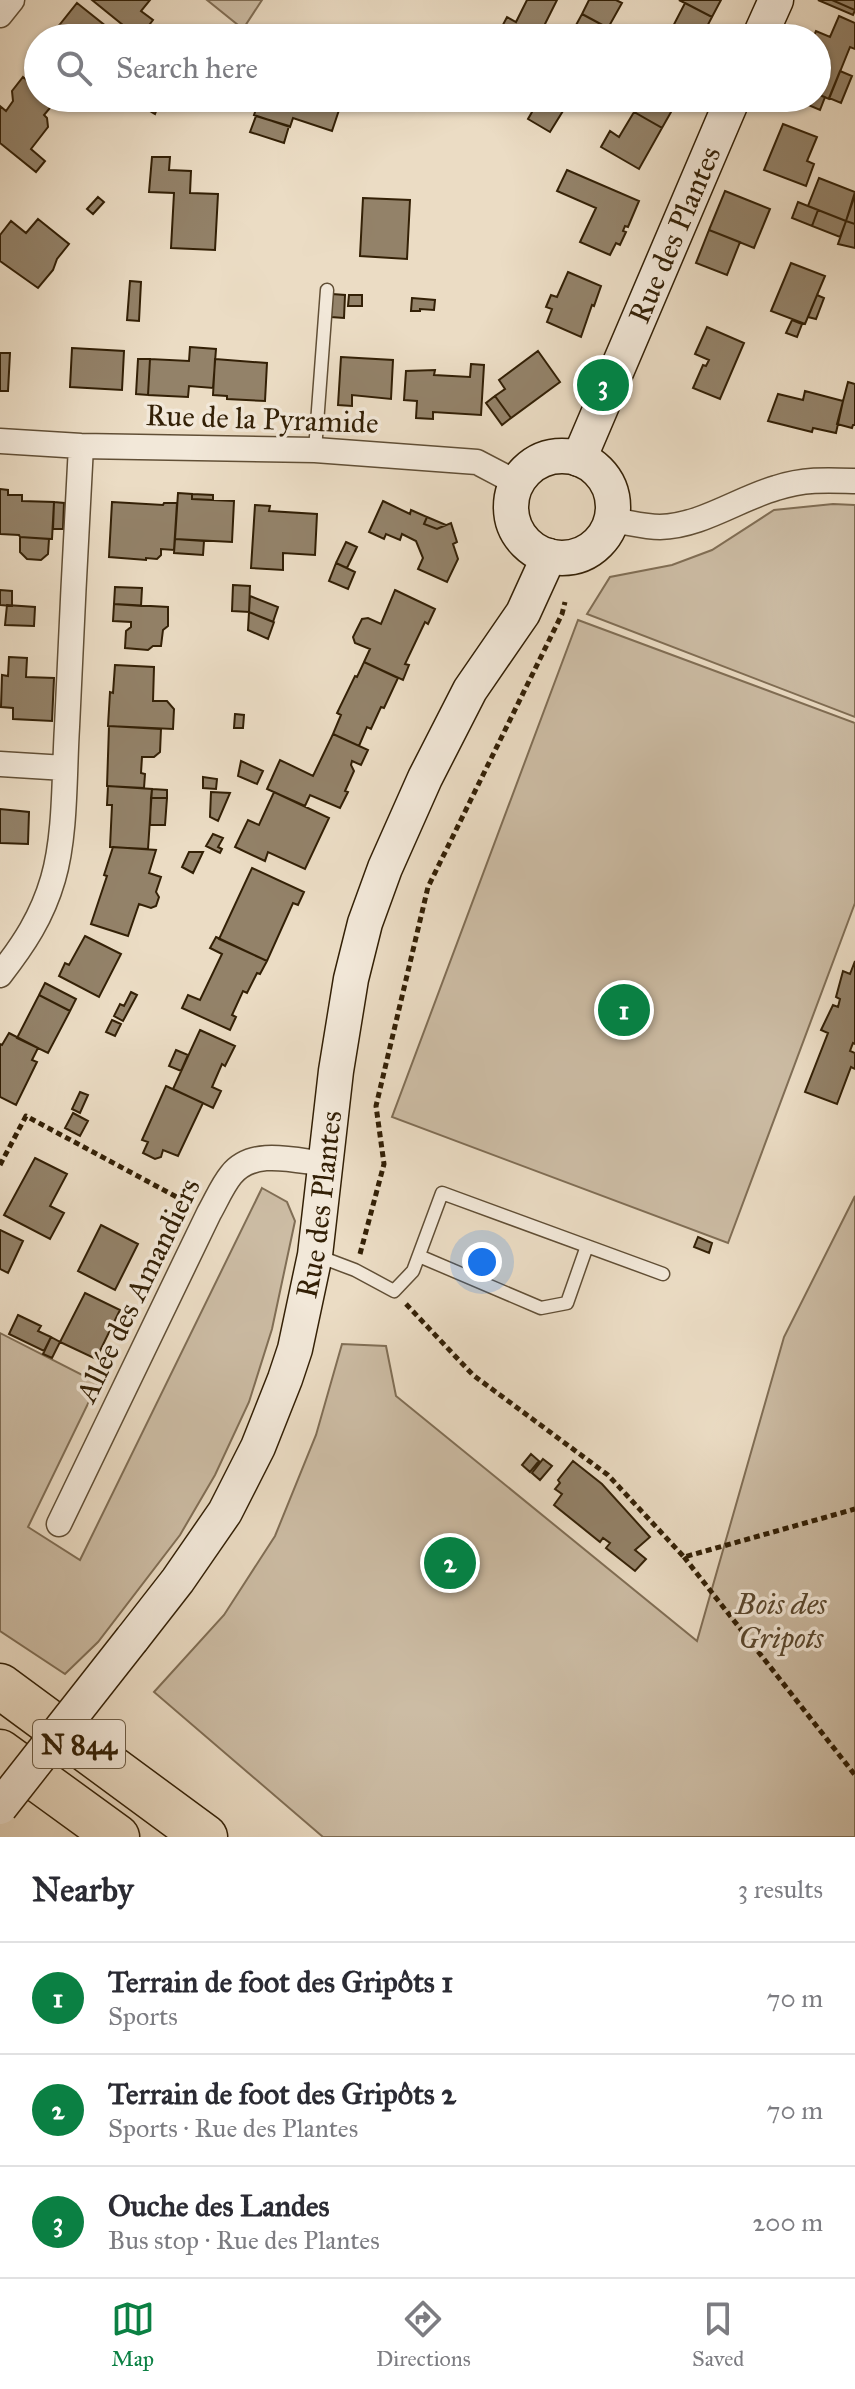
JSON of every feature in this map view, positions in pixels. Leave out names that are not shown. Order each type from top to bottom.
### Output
[{"type":"highway","name":"N 844","points":[[0,1686],[205,1837]]},
{"type":"highway","name":"N 844","points":[[0,1752],[117,1837]]},
{"type":"street","points":[[0,15],[12,0]]},
{"type":"street","points":[[765,24],[776,0]]},
{"type":"street","name":"Rue des Plantes","points":[[579,459],[727,112]]},
{"type":"street","name":"Rue de la Pyramide","points":[[0,441],[81,446],[315,450],[477,462],[517,483]]},
{"type":"street","points":[[0,975],[39,919],[54,877],[65,768],[81,446]]},
{"type":"street","points":[[553,457],[579,459],[590,464],[609,486],[613,503],[611,520],[604,535],[595,545],[562,556],[530,547],[516,529],[511,504],[517,483],[540,461],[553,457]]},
{"type":"street","points":[[611,520],[659,527],[723,510],[774,488],[810,479],[855,481]]},
{"type":"street","name":"Rue des Plantes","points":[[0,1807],[202,1546],[225,1512],[253,1458],[295,1349],[315,1255],[336,1071],[351,979],[365,923],[385,868],[425,778],[470,690],[562,556]]},
{"type":"street","points":[[0,764],[65,768]]},
{"type":"street","name":"Allée des Amandiers","points":[[59,1524],[209,1213],[232,1173],[248,1162],[267,1157],[326,1164]]},
{"type":"lane","points":[[315,450],[327,290]]},
{"type":"lane","points":[[315,1255],[355,1270],[394,1291],[413,1271],[442,1193],[663,1274]]},
{"type":"lane","points":[[419,1256],[541,1308],[567,1303],[587,1246]]},
{"type":"path","name":"Rue des Plantes","points":[[355,1270],[384,1164],[376,1106],[428,887],[562,614],[562,556]]},
{"type":"path","points":[[0,1165],[26,1116],[209,1213]]},
{"type":"path","points":[[394,1291],[473,1375],[608,1475],[684,1557],[855,1775]]},
{"type":"path","points":[[684,1557],[855,1509]]},
{"type":"green space","points":[[207,0],[262,0],[246,24],[237,24]]},
{"type":"green space","points":[[855,505],[855,717],[587,614],[610,577],[672,565],[712,550],[774,510]]},
{"type":"green space","points":[[578,620],[855,723],[855,903],[728,1243],[392,1117]]},
{"type":"green space","points":[[262,1188],[287,1202],[295,1221],[272,1329],[249,1402],[215,1475],[180,1535],[98,1642],[65,1674],[0,1631],[0,1333],[98,1383],[28,1527],[80,1560]]},
{"type":"green space","name":"Bois des Gripots","points":[[855,1196],[855,1837],[323,1837],[154,1692],[224,1615],[275,1536],[316,1435],[342,1344],[386,1346],[396,1396],[697,1641],[784,1337]]},
{"type":"building","points":[[92,0],[150,0],[141,11],[153,20],[150,24],[122,24]]},
{"type":"building","points":[[527,0],[557,0],[545,24],[503,24],[507,17],[516,22]]},
{"type":"building","points":[[589,0],[616,0],[622,3],[610,24],[601,24],[582,14]]},
{"type":"building","points":[[679,0],[721,0],[712,17]]},
{"type":"building","points":[[818,0],[832,0],[855,10],[853,15]]},
{"type":"building","points":[[832,0],[855,0],[855,10]]},
{"type":"building","points":[[77,3],[103,24],[60,24]]},
{"type":"building","points":[[685,3],[712,17],[708,24],[674,24]]},
{"type":"building","points":[[582,14],[601,24],[577,24]]},
{"type":"building","points":[[839,16],[855,23],[855,49],[850,47],[831,94],[831,35]]},
{"type":"building","points":[[840,71],[852,76],[841,103],[831,99]]},
{"type":"building","points":[[23,77],[24,112],[47,112],[44,115],[48,127],[31,149],[45,161],[36,172],[0,143],[0,106],[6,111],[13,101],[12,91]]},
{"type":"building","points":[[255,112],[338,112],[332,131],[293,118],[290,127],[254,115]]},
{"type":"building","points":[[532,112],[562,112],[550,132],[528,119]]},
{"type":"building","points":[[634,112],[671,112],[662,128]]},
{"type":"building","points":[[634,112],[662,128],[639,169],[601,147],[610,131],[619,137]]},
{"type":"building","points":[[256,116],[289,126],[284,143],[250,132]]},
{"type":"building","points":[[783,124],[817,137],[807,161],[814,164],[806,186],[764,170]]},
{"type":"building","points":[[152,157],[170,157],[169,170],[191,171],[190,193],[218,194],[215,250],[171,248],[174,193],[149,192]]},
{"type":"building","points":[[567,170],[639,201],[628,227],[625,226],[623,231],[626,232],[620,245],[616,243],[610,255],[580,242],[596,208],[557,191]]},
{"type":"building","points":[[819,178],[855,192],[846,221],[808,206]]},
{"type":"building","points":[[725,191],[770,209],[754,248],[709,230]]},
{"type":"building","points":[[855,195],[855,224],[846,221]]},
{"type":"building","points":[[98,197],[104,202],[93,214],[87,209]]},
{"type":"building","points":[[363,198],[410,200],[407,259],[360,256]]},
{"type":"building","points":[[798,202],[818,210],[812,226],[792,218]]},
{"type":"building","points":[[818,210],[846,221],[840,237],[812,226]]},
{"type":"building","points":[[38,219],[69,244],[38,288],[0,261],[0,235],[11,221],[26,233]]},
{"type":"building","points":[[846,221],[855,224],[855,248],[838,244]]},
{"type":"building","points":[[709,230],[740,242],[727,275],[696,263]]},
{"type":"building","points":[[791,263],[825,276],[805,324],[771,311]]},
{"type":"building","points":[[568,272],[601,286],[581,337],[547,322],[552,309],[546,307],[551,295],[557,297]]},
{"type":"building","points":[[130,281],[141,282],[139,321],[127,320]]},
{"type":"building","points":[[332,294],[345,295],[344,318],[331,317]]},
{"type":"building","points":[[349,295],[362,295],[362,306],[348,306]]},
{"type":"building","points":[[817,295],[824,298],[816,319],[808,317]]},
{"type":"building","points":[[412,298],[435,300],[434,310],[411,311]]},
{"type":"building","points":[[792,320],[802,324],[797,337],[786,333]]},
{"type":"building","points":[[707,327],[744,343],[720,399],[693,388],[703,365],[706,366],[709,360],[695,354]]},
{"type":"building","points":[[190,347],[216,349],[213,388],[189,386],[188,397],[148,395],[150,359],[189,361]]},
{"type":"building","points":[[72,348],[124,351],[122,390],[70,387]]},
{"type":"building","points":[[538,351],[560,382],[511,418],[495,396],[505,389],[499,380]]},
{"type":"building","points":[[0,353],[10,353],[8,391],[0,391]]},
{"type":"building","points":[[341,357],[393,360],[391,399],[352,395],[352,406],[338,405]]},
{"type":"building","points":[[138,359],[150,359],[148,395],[136,394]]},
{"type":"building","points":[[215,359],[267,363],[265,401],[213,395]]},
{"type":"building","points":[[592,360],[599,363],[595,376],[587,373]]},
{"type":"building","points":[[471,364],[484,365],[481,415],[433,412],[433,419],[416,418],[417,401],[404,400],[406,371],[435,370],[434,375],[470,377]]},
{"type":"building","points":[[848,382],[855,384],[855,425],[852,428],[837,424]]},
{"type":"building","points":[[805,391],[843,401],[836,433],[813,428],[812,432],[768,421],[778,394],[803,400]]},
{"type":"building","points":[[495,396],[511,418],[502,425],[486,403]]},
{"type":"building","points":[[0,489],[8,490],[8,495],[22,495],[22,501],[54,502],[52,539],[0,534]]},
{"type":"building","points":[[178,493],[192,494],[192,499],[234,501],[232,542],[175,539]]},
{"type":"building","points":[[192,494],[213,495],[213,500],[192,499]]},
{"type":"building","points":[[383,501],[410,514],[411,510],[427,517],[424,524],[437,529],[451,523],[458,559],[447,582],[418,569],[423,558],[416,541],[402,534],[400,540],[386,534],[384,539],[369,532]]},
{"type":"building","points":[[54,502],[64,503],[63,529],[53,529]]},
{"type":"building","points":[[112,502],[177,503],[174,550],[161,549],[157,559],[109,557]]},
{"type":"building","points":[[255,505],[270,506],[269,511],[317,514],[315,555],[283,553],[283,570],[251,568]]},
{"type":"building","points":[[427,517],[446,525],[437,529],[424,524]]},
{"type":"building","points":[[20,537],[49,539],[48,554],[41,560],[27,559],[20,552]]},
{"type":"building","points":[[175,539],[204,541],[203,555],[174,553]]},
{"type":"building","points":[[346,542],[357,547],[347,568],[336,563]]},
{"type":"building","points":[[336,563],[355,572],[348,589],[329,581]]},
{"type":"building","points":[[233,585],[250,586],[249,612],[232,611]]},
{"type":"building","points":[[115,587],[142,588],[141,606],[114,604]]},
{"type":"building","points":[[0,590],[12,591],[12,606],[0,605]]},
{"type":"building","points":[[395,590],[435,609],[428,624],[425,622],[405,664],[409,665],[403,680],[364,662],[370,649],[355,643],[353,637],[362,619],[368,618],[381,624]]},
{"type":"building","points":[[250,596],[278,607],[273,622],[249,612]]},
{"type":"building","points":[[114,604],[168,607],[168,626],[163,630],[161,646],[148,650],[125,648],[126,631],[131,627],[131,622],[113,621]]},
{"type":"building","points":[[7,605],[35,607],[34,626],[5,625]]},
{"type":"building","points":[[249,612],[274,622],[268,639],[248,630]]},
{"type":"building","points":[[9,657],[27,658],[26,677],[54,678],[52,721],[13,719],[13,708],[1,707],[2,675],[8,676]]},
{"type":"building","points":[[364,662],[398,678],[384,708],[381,707],[371,729],[367,727],[359,746],[333,734],[341,715],[337,713]]},
{"type":"building","points":[[115,665],[154,667],[153,701],[167,701],[174,709],[173,729],[108,726]]},
{"type":"building","points":[[235,714],[244,715],[243,728],[234,728]]},
{"type":"building","points":[[109,726],[161,729],[160,752],[154,757],[142,757],[144,788],[107,786]]},
{"type":"building","points":[[333,734],[368,750],[361,765],[352,761],[354,771],[340,808],[310,795],[305,806],[267,789],[280,760],[313,776]]},
{"type":"building","points":[[241,761],[263,771],[257,784],[238,776]]},
{"type":"building","points":[[203,777],[217,779],[216,789],[203,788]]},
{"type":"building","points":[[108,786],[152,789],[148,849],[110,847],[112,805],[107,805]]},
{"type":"building","points":[[152,789],[167,790],[167,798],[151,798]]},
{"type":"building","points":[[211,792],[230,793],[218,821],[210,817]]},
{"type":"building","points":[[274,792],[329,818],[305,869],[268,852],[265,861],[235,847],[248,820],[259,825]]},
{"type":"building","points":[[151,798],[167,798],[165,825],[150,825]]},
{"type":"building","points":[[0,809],[29,812],[28,844],[0,843]]},
{"type":"building","points":[[213,834],[223,838],[218,847],[222,849],[220,853],[206,846]]},
{"type":"building","points":[[113,847],[156,850],[149,873],[161,877],[156,906],[151,908],[139,904],[128,936],[91,924]]},
{"type":"building","points":[[189,852],[203,852],[193,873],[182,867]]},
{"type":"building","points":[[252,868],[304,892],[298,905],[293,903],[267,961],[219,939]]},
{"type":"building","points":[[85,936],[121,954],[99,997],[59,976]]},
{"type":"building","points":[[216,937],[267,961],[247,993],[243,991],[232,1015],[236,1017],[230,1030],[182,1008],[188,995],[200,1000],[222,954],[210,948]]},
{"type":"building","points":[[855,961],[855,1044],[850,1051],[855,1053],[855,1069],[851,1067],[837,1104],[805,1092],[828,1033],[821,1030],[833,1005],[838,1007],[840,999],[836,997],[843,971],[850,974]]},
{"type":"building","points":[[45,983],[76,999],[70,1011],[39,995]]},
{"type":"building","points":[[131,992],[137,995],[123,1021],[114,1016]]},
{"type":"building","points":[[39,995],[70,1011],[48,1053],[17,1038]]},
{"type":"building","points":[[112,1020],[121,1024],[115,1036],[106,1032]]},
{"type":"building","points":[[200,1030],[235,1046],[225,1066],[222,1064],[212,1087],[221,1091],[213,1108],[173,1089]]},
{"type":"building","points":[[9,1033],[38,1048],[32,1060],[37,1062],[16,1105],[0,1097],[0,1044]]},
{"type":"building","points":[[176,1050],[188,1055],[181,1071],[169,1066]]},
{"type":"building","points":[[166,1086],[203,1103],[178,1156],[163,1150],[161,1157],[155,1159],[143,1153],[148,1142],[142,1140]]},
{"type":"building","points":[[80,1092],[88,1095],[80,1113],[72,1109]]},
{"type":"building","points":[[73,1113],[88,1121],[80,1136],[65,1128]]},
{"type":"building","points":[[35,1158],[67,1174],[50,1206],[64,1213],[50,1239],[4,1215]]},
{"type":"building","points":[[101,1225],[138,1244],[115,1290],[78,1271]]},
{"type":"building","points":[[0,1230],[23,1241],[8,1273],[0,1269]]},
{"type":"building","points":[[698,1237],[712,1243],[709,1253],[694,1247]]},
{"type":"building","points":[[85,1293],[120,1310],[96,1359],[60,1342]]},
{"type":"building","points":[[18,1315],[41,1326],[38,1331],[51,1337],[44,1351],[9,1334]]},
{"type":"building","points":[[51,1337],[60,1342],[52,1358],[43,1354]]},
{"type":"building","points":[[531,1454],[539,1461],[530,1472],[522,1465]]},
{"type":"building","points":[[543,1459],[552,1466],[540,1480],[532,1473]]},
{"type":"building","points":[[573,1461],[602,1484],[650,1537],[635,1550],[646,1559],[635,1571],[606,1548],[610,1543],[603,1538],[600,1542],[554,1505],[562,1494],[555,1489],[560,1483],[558,1480]]},
{"type":"place","name":"Ouche des Landes","points":[[603,385]]},
{"type":"place","name":"Terrain de foot des Gripôts 1","points":[[624,1010]]},
{"type":"place","name":"Terrain de foot des Gripôts 2","points":[[450,1563]]}]
